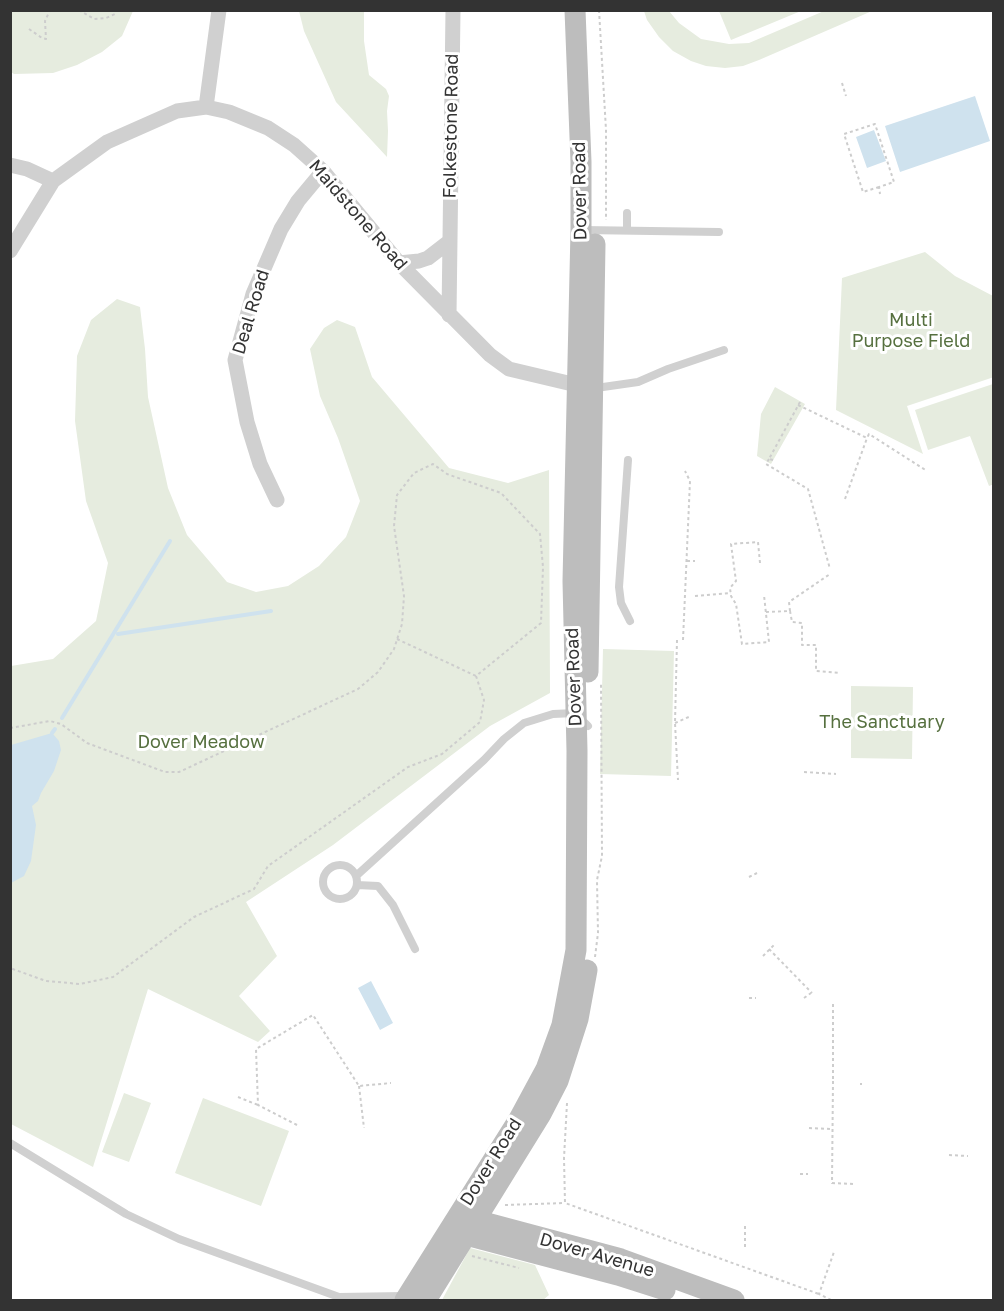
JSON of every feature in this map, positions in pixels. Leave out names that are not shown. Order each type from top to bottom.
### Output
[{"type":"street","points":[[206,107],[219,10]]},
{"type":"street","name":"Folkestone Road","points":[[449,315],[453,10]]},
{"type":"street","name":"Dover Road","points":[[574,10],[581,162],[588,230]]},
{"type":"street","name":"Dover Road","points":[[413,1299],[462,1225],[541,1114],[558,1081],[570,1050],[582,1005],[581,719],[573,581],[586,387],[588,230],[595,172],[586,10]]},
{"type":"street","name":"Maidstone Road","points":[[10,251],[52,181],[106,142],[177,111],[206,107],[229,112],[268,128],[294,145],[323,171],[399,263],[490,355],[509,369],[586,387]]},
{"type":"street","points":[[10,165],[52,181]]},
{"type":"street","name":"Deal Road","points":[[277,500],[260,464],[247,422],[235,360],[253,294],[281,229],[297,201],[323,171]]},
{"type":"street","points":[[399,263],[428,258],[450,241]]},
{"type":"street","name":"Dover Avenue","points":[[462,1225],[697,1300]]},
{"type":"street","name":"Dover Avenue","points":[[462,1225],[621,1259],[734,1300]]},
{"type":"lane","points":[[627,213],[627,230]]},
{"type":"lane","points":[[588,230],[719,232]]},
{"type":"lane","points":[[586,387],[638,382],[724,350]]},
{"type":"lane","points":[[628,460],[619,587],[621,603],[630,621]]},
{"type":"lane","points":[[357,881],[351,869],[343,865],[334,866],[327,871],[324,888],[329,895],[337,899],[346,898],[353,893],[357,881],[504,739],[524,723],[553,714],[581,719]]},
{"type":"lane","points":[[357,881],[378,886],[393,905],[415,949]]},
{"type":"lane","points":[[10,1143],[126,1214],[179,1239],[341,1299],[413,1299]]},
{"type":"path","points":[[79,10],[94,19],[106,18],[115,14],[115,10]]},
{"type":"path","points":[[30,29],[46,39],[45,21],[49,11]]},
{"type":"path","points":[[842,84],[846,96]]},
{"type":"path","points":[[875,124],[894,182],[863,192],[851,164],[844,134],[858,130],[875,124]]},
{"type":"path","points":[[856,125],[858,130]]},
{"type":"path","points":[[879,187],[880,194]]},
{"type":"path","points":[[800,402],[771,459],[766,464],[808,489],[830,569]]},
{"type":"path","points":[[798,405],[867,438]]},
{"type":"path","points":[[845,499],[869,434],[927,471]]},
{"type":"path","points":[[10,728],[50,721],[61,724],[87,743],[165,772],[179,772],[358,689],[378,672],[394,649],[402,624],[404,596],[394,526],[397,495],[414,474],[433,464],[447,474],[501,493],[540,534],[543,567],[541,623],[476,676]]},
{"type":"path","points":[[683,640],[690,481],[686,471]]},
{"type":"path","points":[[760,563],[758,542],[731,544],[736,581],[730,588],[730,593],[736,604],[742,644],[769,642],[764,595]]},
{"type":"path","points":[[687,561],[695,561]]},
{"type":"path","points":[[830,574],[789,602],[792,622],[802,623],[802,645],[816,645],[816,672],[840,673]]},
{"type":"path","points":[[694,596],[730,593]]},
{"type":"path","points":[[766,612],[790,611]]},
{"type":"path","points":[[10,968],[46,981],[80,984],[114,977],[194,916],[254,890],[268,866],[408,767],[442,754],[480,722],[484,700],[476,676],[397,639]]},
{"type":"path","points":[[677,640],[675,723],[678,780]]},
{"type":"path","points":[[675,723],[691,716]]},
{"type":"path","points":[[804,772],[836,774]]},
{"type":"path","points":[[749,877],[757,873]]},
{"type":"path","points":[[763,956],[775,944]]},
{"type":"path","points":[[769,949],[812,992],[804,998]]},
{"type":"path","points":[[749,998],[756,998]]},
{"type":"path","points":[[834,1004],[831,1184],[855,1184]]},
{"type":"path","points":[[258,1105],[256,1049],[313,1015],[359,1086],[364,1128]]},
{"type":"path","points":[[359,1086],[391,1083]]},
{"type":"path","points":[[238,1097],[297,1125]]},
{"type":"path","points":[[565,1203],[564,1158],[567,1103]]},
{"type":"path","points":[[808,1128],[832,1129]]},
{"type":"path","points":[[949,1155],[968,1156]]},
{"type":"path","points":[[800,1174],[808,1174]]},
{"type":"path","points":[[499,1206],[565,1203],[831,1300]]},
{"type":"path","points":[[745,1226],[745,1249]]},
{"type":"path","points":[[819,1294],[834,1251]]},
{"type":"green space","points":[[10,11],[133,11],[122,36],[102,52],[77,65],[53,73],[14,74],[11,72]]},
{"type":"green space","points":[[299,11],[364,11],[364,41],[369,75],[386,89],[389,96],[387,157],[336,102],[304,31]]},
{"type":"green space","points":[[644,11],[669,11],[679,23],[701,39],[729,44],[749,43],[824,11],[872,11],[759,60],[743,66],[725,68],[706,66],[673,51],[659,37],[647,20]]},
{"type":"green space","points":[[719,11],[801,11],[731,40]]},
{"type":"green space","name":"Multi Purpose Field","points":[[925,252],[955,276],[993,296],[994,377],[907,406],[923,454],[836,410],[842,278]]},
{"type":"green space","name":"Dover Meadow","points":[[117,299],[140,307],[148,397],[168,488],[187,535],[227,582],[256,592],[288,586],[319,566],[346,537],[360,501],[338,438],[320,396],[310,349],[324,328],[337,320],[355,327],[372,377],[449,468],[508,483],[549,470],[550,693],[490,726],[333,845],[246,902],[277,956],[239,996],[270,1031],[258,1042],[148,989],[93,1167],[11,1124],[11,666],[53,659],[96,621],[108,563],[86,501],[75,421],[77,356],[91,320]]},
{"type":"green space","points":[[993,384],[994,484],[989,486],[970,436],[928,450],[915,410]]},
{"type":"green space","points":[[775,387],[805,404],[771,464],[757,456],[761,414]]},
{"type":"green space","points":[[603,649],[674,651],[671,776],[600,774]]},
{"type":"green space","name":"The Sanctuary","points":[[851,686],[913,687],[912,759],[851,758]]},
{"type":"green space","points":[[124,1093],[151,1103],[129,1162],[102,1152]]},
{"type":"green space","points":[[203,1098],[289,1131],[261,1206],[175,1173]]},
{"type":"green space","points":[[470,1248],[535,1265],[549,1295],[543,1300],[442,1300]]},
{"type":"water","points":[[975,96],[990,141],[900,172],[885,126]]},
{"type":"water","points":[[874,130],[886,161],[867,168],[856,137]]},
{"type":"water","points":[[52,733],[59,741],[61,750],[54,771],[38,801],[32,806],[36,825],[31,861],[24,876],[11,883],[11,745]]},
{"type":"water","points":[[371,981],[393,1023],[380,1030],[358,988]]},
{"type":"waterway","points":[[62,718],[170,541]]},
{"type":"waterway","points":[[118,634],[271,611]]},
{"type":"waterway","points":[[52,733],[55,729]]}]
